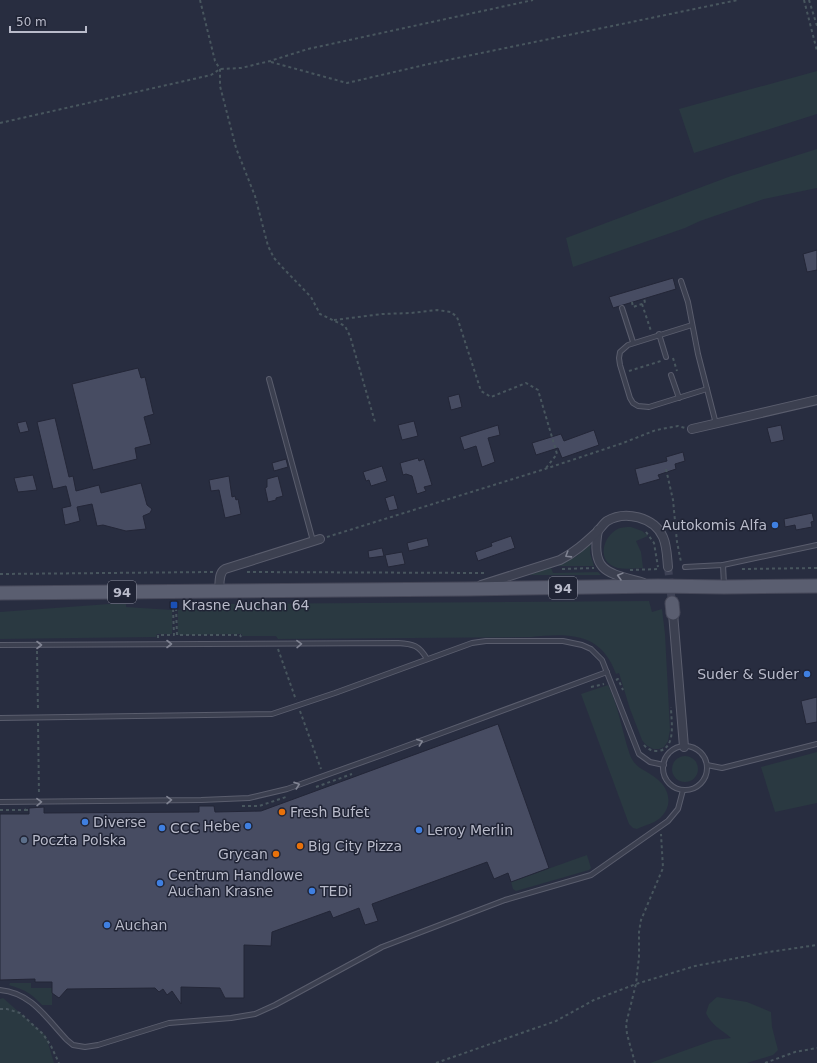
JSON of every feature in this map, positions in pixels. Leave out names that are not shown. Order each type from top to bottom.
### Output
[{"type":"main road","name":"94","points":[[0,593],[219,592],[658,586],[817,586]]},
{"type":"street","points":[[692,429],[817,400]]},
{"type":"street","points":[[468,589],[570,555],[607,521],[614,518],[628,516],[642,518],[655,526],[663,537],[666,568]]},
{"type":"street","points":[[598,530],[596,555],[602,566],[612,574],[658,586]]},
{"type":"street","points":[[219,592],[222,572],[225,569],[317,540]]},
{"type":"street","points":[[673,608],[684,747]]},
{"type":"lane","points":[[681,281],[688,302],[692,325],[716,424]]},
{"type":"lane","points":[[622,308],[633,342]]},
{"type":"lane","points":[[692,325],[633,342],[628,345],[620,352],[619,358],[622,373],[630,398],[633,403],[638,406],[649,407],[707,389]]},
{"type":"lane","points":[[659,334],[666,357]]},
{"type":"lane","points":[[671,375],[678,398]]},
{"type":"lane","points":[[269,379],[317,540]]},
{"type":"lane","points":[[686,567],[723,565],[817,545]]},
{"type":"lane","points":[[723,565],[724,587]]},
{"type":"lane","points":[[0,718],[272,714],[335,693],[472,643],[486,641],[563,641],[582,645],[591,649],[602,660],[639,754],[650,762],[664,765]]},
{"type":"lane","points":[[0,645],[398,643],[411,644],[422,650],[427,659]]},
{"type":"lane","points":[[0,802],[208,800],[249,798],[287,789],[607,672]]},
{"type":"lane","points":[[707,765],[722,768],[817,744]]},
{"type":"lane","points":[[684,747],[696,749],[701,753],[707,765],[707,771],[703,781],[694,788],[683,790],[675,788],[668,782],[664,774],[664,765],[667,756],[671,752],[684,747]]},
{"type":"lane","points":[[0,990],[23,996],[30,1001],[67,1040],[73,1044],[85,1047],[98,1045],[169,1023],[249,1015],[275,1005],[382,947],[505,900],[591,875],[668,821],[678,809],[683,790]]},
{"type":"path","points":[[200,0],[215,61],[220,68],[220,86],[236,148],[255,196],[268,246],[274,258],[282,268],[311,297],[320,314],[345,326],[350,336],[375,422]]},
{"type":"path","points":[[0,123],[211,75],[220,68],[241,68],[308,49],[534,0]]},
{"type":"path","points":[[270,61],[347,83],[448,60],[738,0]]},
{"type":"path","points":[[804,0],[817,51]]},
{"type":"path","points":[[809,0],[817,26]]},
{"type":"path","points":[[632,302],[633,307],[645,303],[644,298]]},
{"type":"path","points":[[334,320],[382,314],[437,310],[451,312],[457,317],[481,391],[491,397],[526,383],[538,390],[557,454],[545,469]]},
{"type":"path","points":[[622,373],[673,357],[677,371]]},
{"type":"path","points":[[317,540],[545,469],[662,429],[678,426],[692,429]]},
{"type":"path","points":[[666,469],[673,500],[680,559],[682,565],[686,567]]},
{"type":"path","points":[[646,531],[654,543],[658,567]]},
{"type":"path","points":[[552,562],[555,569],[598,568],[602,566]]},
{"type":"path","points":[[628,570],[666,568]]},
{"type":"path","points":[[741,569],[817,568]]},
{"type":"path","points":[[0,574],[222,572]]},
{"type":"path","points":[[244,572],[488,574]]},
{"type":"path","points":[[158,635],[174,635],[175,608],[177,635],[240,635],[241,638]]},
{"type":"path","points":[[635,1063],[627,1034],[626,1024],[636,984],[641,920],[663,868],[661,826]]},
{"type":"path","points":[[436,1063],[556,1021],[594,1000],[636,984],[695,966],[769,952],[817,946]]},
{"type":"path","points":[[0,1009],[7,1009],[20,1013],[43,1034],[51,1046],[59,1063]]},
{"type":"path","points":[[765,1063],[795,1052],[817,1048]]},
{"type":"shaded area","points":[[817,71],[817,114],[694,153],[679,109]]},
{"type":"shaded area","points":[[817,149],[817,188],[764,199],[573,267],[566,238],[731,176]]},
{"type":"shaded area","points":[[623,527],[631,527],[642,531],[648,536],[636,541],[641,552],[643,568],[622,569],[614,567],[607,561],[604,552],[604,547],[608,537],[618,529]]},
{"type":"shaded area","points":[[591,541],[590,553],[594,566],[557,566],[577,556]]},
{"type":"shaded area","points":[[551,568],[553,573],[598,572],[601,575],[531,575],[532,572]]},
{"type":"shaded area","points":[[649,601],[652,612],[662,609],[665,634],[670,730],[668,741],[664,747],[659,749],[653,749],[646,745],[642,740],[630,709],[619,673],[616,674],[610,660],[602,650],[593,643],[582,638],[558,635],[531,637],[278,639],[276,636],[242,636],[242,634],[178,635],[178,610],[210,607],[210,604]]},
{"type":"shaded area","points":[[126,604],[126,607],[172,610],[172,634],[157,634],[156,637],[0,639],[0,612]]},
{"type":"shaded area","points":[[608,685],[615,702],[632,760],[635,764],[661,783],[667,792],[668,807],[662,816],[654,822],[637,829],[633,828],[629,824],[581,694]]},
{"type":"shaded area","points":[[817,752],[817,803],[775,812],[761,767]]},
{"type":"shaded area","points":[[685,756],[694,760],[698,769],[694,778],[685,782],[676,778],[672,769],[676,760]]},
{"type":"shaded area","points":[[587,855],[591,868],[589,870],[516,891],[513,889],[511,882]]},
{"type":"shaded area","points":[[10,983],[31,983],[31,988],[52,988],[52,1005],[42,1005],[27,992],[9,985]]},
{"type":"shaded area","points":[[717,997],[747,1002],[771,1012],[772,1027],[778,1050],[773,1055],[747,1063],[650,1063],[714,1040],[731,1038],[714,1024],[706,1013],[709,1004]]},
{"type":"shaded area","points":[[3,998],[46,1036],[54,1063],[0,1063],[0,999]]},
{"type":"building","points":[[817,250],[817,270],[807,272],[803,254]]},
{"type":"building","points":[[673,278],[676,289],[613,308],[609,297]]},
{"type":"building","points":[[138,368],[141,378],[145,377],[154,414],[144,417],[151,444],[135,448],[137,459],[93,470],[72,384]]},
{"type":"building","points":[[459,394],[462,407],[451,410],[448,397]]},
{"type":"building","points":[[55,418],[69,477],[73,476],[76,491],[99,485],[101,493],[141,483],[147,505],[152,509],[150,513],[143,516],[146,529],[126,531],[103,525],[97,526],[92,504],[77,507],[80,521],[65,525],[62,508],[71,506],[66,486],[53,489],[37,422]]},
{"type":"building","points":[[26,421],[29,431],[20,433],[17,423]]},
{"type":"building","points":[[414,421],[418,436],[402,440],[398,425]]},
{"type":"building","points":[[498,425],[500,435],[488,438],[495,462],[482,467],[476,446],[464,450],[460,437]]},
{"type":"building","points":[[781,425],[784,440],[771,443],[767,428]]},
{"type":"building","points":[[594,430],[599,445],[562,458],[558,448],[536,455],[532,443],[561,434],[564,441]]},
{"type":"building","points":[[683,452],[685,461],[675,464],[676,469],[658,475],[660,479],[639,485],[635,469],[667,461],[666,457]]},
{"type":"building","points":[[418,458],[419,461],[424,459],[432,485],[424,487],[426,491],[417,494],[412,476],[406,474],[403,475],[400,463]]},
{"type":"building","points":[[286,459],[288,467],[274,471],[272,463]]},
{"type":"building","points":[[382,466],[387,481],[371,486],[369,480],[366,481],[363,472]]},
{"type":"building","points":[[33,475],[37,490],[18,492],[14,478]]},
{"type":"building","points":[[229,476],[232,497],[235,496],[236,500],[238,499],[241,514],[225,518],[219,490],[211,491],[209,480]]},
{"type":"building","points":[[278,476],[283,496],[268,502],[265,488],[267,487],[267,479]]},
{"type":"building","points":[[394,495],[398,509],[389,511],[385,498]]},
{"type":"building","points":[[812,513],[814,521],[811,522],[812,527],[796,530],[795,525],[785,527],[784,519]]},
{"type":"building","points":[[702,521],[704,529],[690,531],[688,524]]},
{"type":"building","points":[[511,536],[515,548],[478,561],[475,552],[492,546],[491,543]]},
{"type":"building","points":[[427,538],[429,546],[409,551],[407,543]]},
{"type":"building","points":[[382,548],[384,556],[369,558],[368,551]]},
{"type":"building","points":[[402,552],[405,564],[388,567],[385,555]]},
{"type":"building","points":[[817,697],[817,722],[806,724],[801,701]]},
{"type":"building","name":"Centrum Handlowe Auchan Krasne","points":[[498,724],[549,868],[511,882],[508,873],[494,879],[487,862],[372,904],[378,921],[365,925],[359,908],[333,918],[330,911],[272,932],[271,946],[244,945],[244,998],[225,998],[220,988],[181,987],[181,1004],[172,991],[167,995],[163,989],[159,992],[155,988],[67,989],[59,998],[52,993],[52,982],[35,982],[35,979],[0,980],[0,814],[29,814],[29,808],[44,807],[44,813],[199,812],[199,806],[214,806],[215,812],[261,811]]},
{"type":"tunnel","points":[[668,567],[672,603]]},
{"type":"place","name":"Autokomis Alfa","points":[[775,525]]},
{"type":"place","name":"Krasne Auchan 64","points":[[174,605]]},
{"type":"place","name":"Suder & Suder","points":[[807,674]]},
{"type":"place","name":"Fresh Bufet","points":[[282,812]]},
{"type":"place","name":"Diverse","points":[[85,822]]},
{"type":"place","name":"Hebe","points":[[248,826]]},
{"type":"place","name":"CCC","points":[[162,828]]},
{"type":"place","name":"Leroy Merlin","points":[[419,830]]},
{"type":"place","name":"Poczta Polska","points":[[24,840]]},
{"type":"place","name":"Big City Pizza","points":[[300,846]]},
{"type":"place","name":"Grycan","points":[[276,854]]},
{"type":"place","name":"Centrum Handlowe Auchan Krasne","points":[[160,883]]},
{"type":"place","name":"TEDi","points":[[312,891]]},
{"type":"place","name":"Auchan","points":[[107,925]]}]
